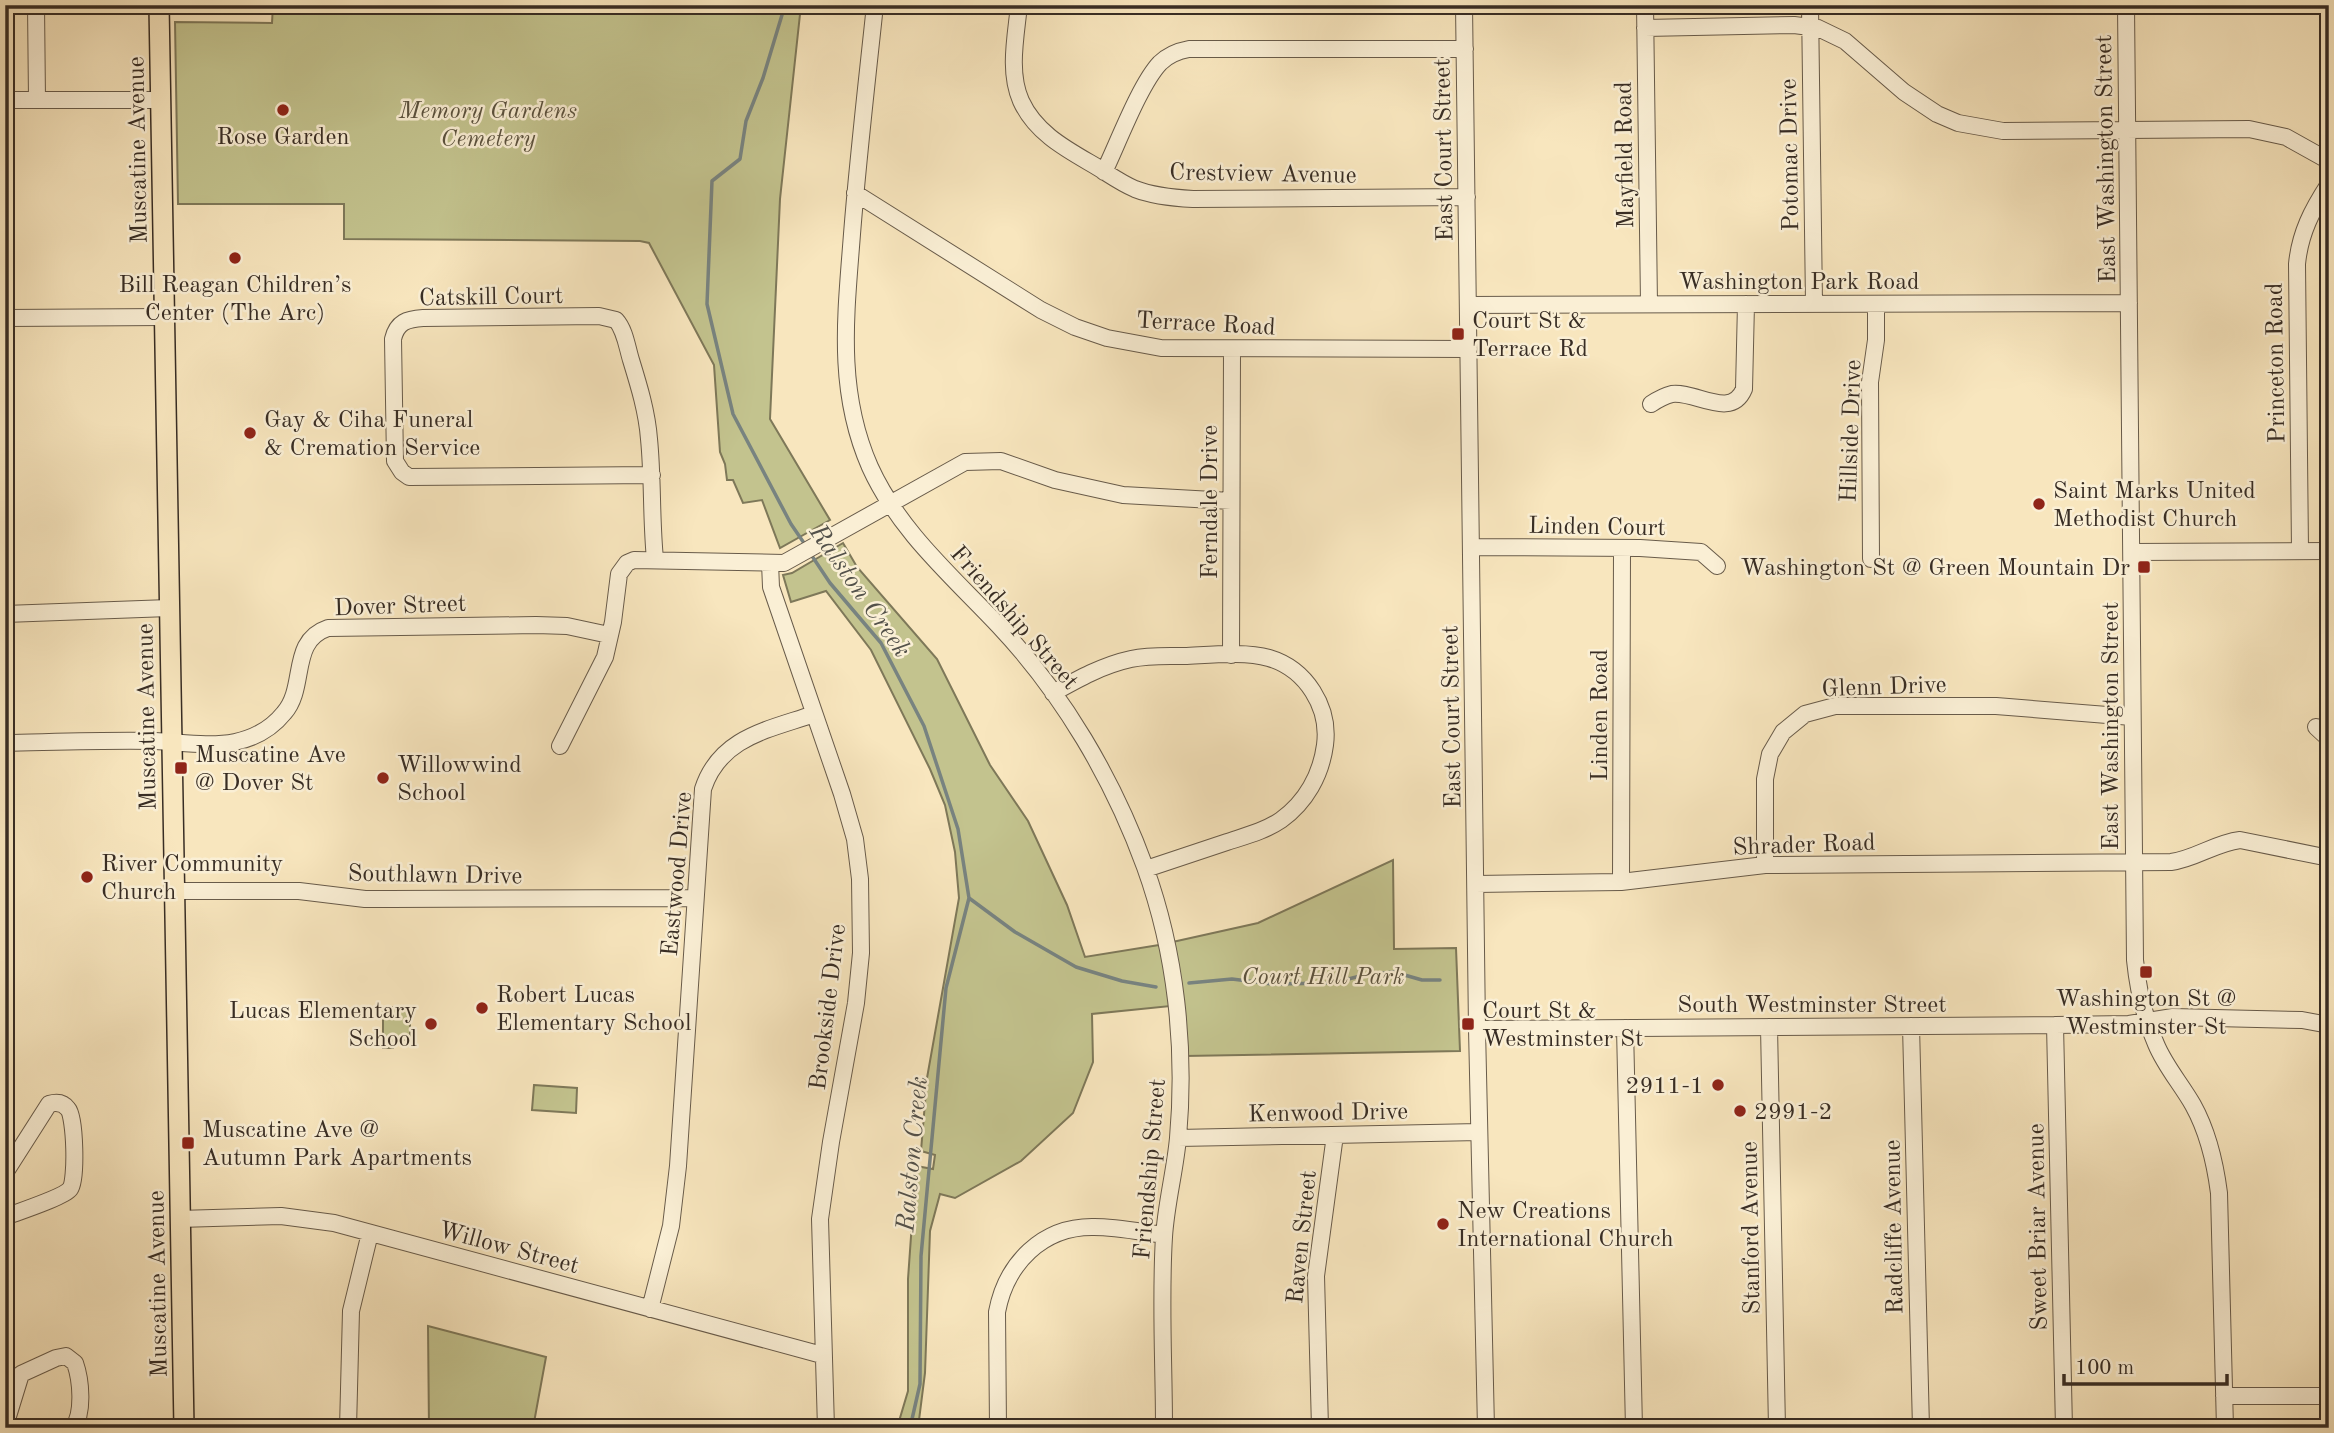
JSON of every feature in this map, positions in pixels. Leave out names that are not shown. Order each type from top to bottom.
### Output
[{"type":"main road","name":"Muscatine Avenue","points":[[159,5],[184,1428]]},
{"type":"street","points":[[36,5],[37,100]]},
{"type":"street","name":"Friendship Street","points":[[875,5],[845,319],[846,379],[861,443],[890,503],[918,542],[1002,628],[1053,693],[1092,752],[1118,802],[1146,869],[1168,953],[1177,1003],[1181,1081],[1178,1138],[1164,1235],[1164,1428]]},
{"type":"street","name":"Crestview Avenue","points":[[1019,5],[1013,67],[1021,100],[1031,118],[1049,138],[1136,189],[1181,198],[1467,197]]},
{"type":"street","name":"East Court Street","points":[[1464,5],[1477,1029],[1486,1428]]},
{"type":"street","name":"Mayfield Road","points":[[1645,5],[1649,304]]},
{"type":"street","name":"Potomac Drive","points":[[1810,5],[1814,304]]},
{"type":"street","name":"East Washington Street","points":[[2126,5],[2135,960],[2147,1021],[2169,1070],[2188,1097],[2204,1128],[2216,1171],[2219,1193],[2225,1428]]},
{"type":"street","points":[[1645,28],[1810,26],[1831,32],[1917,103],[1958,123],[2003,131],[2249,129],[2268,131],[2303,144],[2329,161]]},
{"type":"street","points":[[1104,172],[1146,84],[1160,64],[1178,51],[1465,49]]},
{"type":"street","points":[[5,100],[160,100]]},
{"type":"street","name":"Princeton Road","points":[[2300,550],[2297,264],[2302,231],[2329,184]]},
{"type":"street","name":"Terrace Road","points":[[855,193],[1041,310],[1075,327],[1107,338],[1161,348],[1469,349]]},
{"type":"street","name":"Washington Park Road","points":[[1468,305],[2129,303]]},
{"type":"street","points":[[1651,404],[1671,394],[1724,404],[1736,401],[1741,396],[1744,389],[1746,304]]},
{"type":"street","name":"Hillside Drive","points":[[1871,559],[1870,383],[1876,340],[1876,304]]},
{"type":"street","name":"Catskill Court","points":[[652,475],[409,477],[395,461],[393,339],[396,330],[410,319],[423,318],[599,316],[616,320],[623,333],[644,408],[652,475],[654,559]]},
{"type":"street","points":[[5,318],[164,317]]},
{"type":"street","name":"Ferndale Drive","points":[[1231,655],[1232,349]]},
{"type":"street","points":[[560,746],[605,657],[615,614],[619,574],[627,563],[634,560],[783,563],[965,462],[993,460],[1009,463],[1055,481],[1123,495],[1231,501]]},
{"type":"street","name":"Linden Court","points":[[1471,547],[1622,548],[1701,552],[1717,566]]},
{"type":"street","name":"Linden Road","points":[[1621,882],[1622,548]]},
{"type":"street","points":[[2132,552],[2329,551]]},
{"type":"street","name":"Brookside Drive","points":[[770,563],[771,587],[851,822],[860,879],[861,953],[856,1003],[820,1219],[826,1428]]},
{"type":"street","points":[[5,614],[169,608]]},
{"type":"street","name":"Dover Street","points":[[5,743],[234,742],[251,738],[283,715],[293,697],[305,646],[314,635],[328,628],[536,625],[567,626],[609,635]]},
{"type":"street","points":[[1053,693],[1085,675],[1131,659],[1166,654],[1271,659],[1304,679],[1315,695],[1324,714],[1326,734],[1322,765],[1308,792],[1281,820],[1260,831],[1146,869]]},
{"type":"street","name":"Glenn Drive","points":[[1765,865],[1766,769],[1770,754],[1783,732],[1805,714],[1835,706],[1996,706],[2132,717]]},
{"type":"street","name":"Eastwood Drive","points":[[650,1309],[671,1226],[678,1166],[701,804],[705,782],[724,753],[746,738],[814,714]]},
{"type":"street","points":[[2316,727],[2329,739]]},
{"type":"street","name":"Shrader Road","points":[[1476,884],[1621,882],[1765,865],[2180,861],[2218,844],[2240,840],[2329,858]]},
{"type":"street","name":"Southlawn Drive","points":[[174,891],[299,891],[365,899],[695,898]]},
{"type":"street","name":"South Westminster Street","points":[[1477,1029],[2129,1024],[2173,1017],[2302,1020],[2329,1025]]},
{"type":"street","name":"Sweet Briar Avenue","points":[[2054,1025],[2064,1428]]},
{"type":"street","name":"Radcliffe Avenue","points":[[1911,1026],[1921,1428]]},
{"type":"street","name":"Stanford Avenue","points":[[1769,1027],[1777,1428]]},
{"type":"street","points":[[1625,1028],[1634,1428]]},
{"type":"street","points":[[5,1173],[49,1104],[67,1106],[73,1117],[72,1186],[62,1194],[5,1217]]},
{"type":"street","name":"Kenwood Drive","points":[[1178,1138],[1479,1132]]},
{"type":"street","name":"Raven Street","points":[[1320,1428],[1315,1292],[1318,1243],[1335,1135]]},
{"type":"street","name":"Willow Street","points":[[179,1219],[301,1217],[334,1223],[822,1355]]},
{"type":"street","points":[[998,1428],[998,1312],[1006,1280],[1020,1260],[1053,1235],[1082,1227],[1164,1235]]},
{"type":"street","points":[[348,1428],[351,1311],[370,1233]]},
{"type":"street","points":[[5,1426],[21,1374],[66,1356],[75,1363],[79,1382],[79,1421],[74,1428]]},
{"type":"street","points":[[2224,1396],[2329,1396]]},
{"type":"green space","name":"Memory Gardens Cemetery","points":[[273,5],[801,5],[780,199],[770,419],[830,520],[780,548],[762,500],[743,503],[733,480],[727,480],[720,452],[714,365],[649,243],[344,239],[344,204],[178,204],[175,22],[272,23]]},
{"type":"green space","name":"Court Hill Park","points":[[843,543],[857,567],[937,659],[990,765],[1028,821],[1067,905],[1085,957],[1159,945],[1258,923],[1393,860],[1394,949],[1456,948],[1460,1051],[1185,1056],[1180,1005],[1092,1014],[1093,1062],[1073,1113],[1021,1161],[955,1198],[940,1194],[930,1231],[925,1373],[918,1428],[897,1428],[908,1391],[908,1279],[916,1166],[933,1169],[935,1155],[921,1151],[927,1078],[959,898],[955,852],[945,805],[871,650],[826,591],[791,602],[783,575],[792,573]]},
{"type":"green space","points":[[383,1007],[410,1007],[410,1040],[397,1040],[393,1048],[383,1048]]},
{"type":"green space","points":[[534,1085],[577,1088],[576,1113],[532,1110]]},
{"type":"green space","points":[[428,1326],[546,1357],[533,1428],[429,1428]]},
{"type":"waterway","name":"Ralston Creek","points":[[785,5],[763,78],[746,121],[740,159],[712,181],[707,304],[733,414],[791,524],[806,546]]},
{"type":"waterway","name":"Ralston Creek","points":[[810,553],[830,583],[881,643],[924,726],[958,829],[969,898],[946,988],[921,1256],[920,1384],[910,1428]]},
{"type":"waterway","points":[[969,898],[1015,932],[1076,967],[1122,981],[1156,987]]},
{"type":"waterway","points":[[1189,983],[1232,979],[1272,984],[1333,983],[1364,975],[1394,972],[1422,980],[1440,980]]},
{"type":"place","name":"Rose Garden","points":[[283,110]]},
{"type":"place","name":"Bill Reagan Children’s Center (The Arc)","points":[[235,258]]},
{"type":"place","name":"Court St & Terrace Rd","points":[[1458,334]]},
{"type":"place","name":"Gay & Ciha Funeral & Cremation Service","points":[[250,433]]},
{"type":"place","name":"Saint Marks United Methodist Church","points":[[2039,504]]},
{"type":"place","name":"Washington St @ Green Mountain Dr","points":[[2144,567]]},
{"type":"place","name":"Muscatine Ave @ Dover St","points":[[181,768]]},
{"type":"place","name":"Willowwind School","points":[[383,778]]},
{"type":"place","name":"River Community Church","points":[[87,877]]},
{"type":"place","name":"Washington St @ Westminster St","points":[[2146,972]]},
{"type":"place","name":"Robert Lucas Elementary School","points":[[482,1008]]},
{"type":"place","name":"Lucas Elementary School","points":[[431,1024]]},
{"type":"place","name":"Court St & Westminster St","points":[[1468,1024]]},
{"type":"place","name":"2911-1","points":[[1718,1085]]},
{"type":"place","name":"2991-2","points":[[1740,1111]]},
{"type":"place","name":"Muscatine Ave @ Autumn Park Apartments","points":[[188,1143]]},
{"type":"place","name":"New Creations International Church","points":[[1443,1224]]}]
